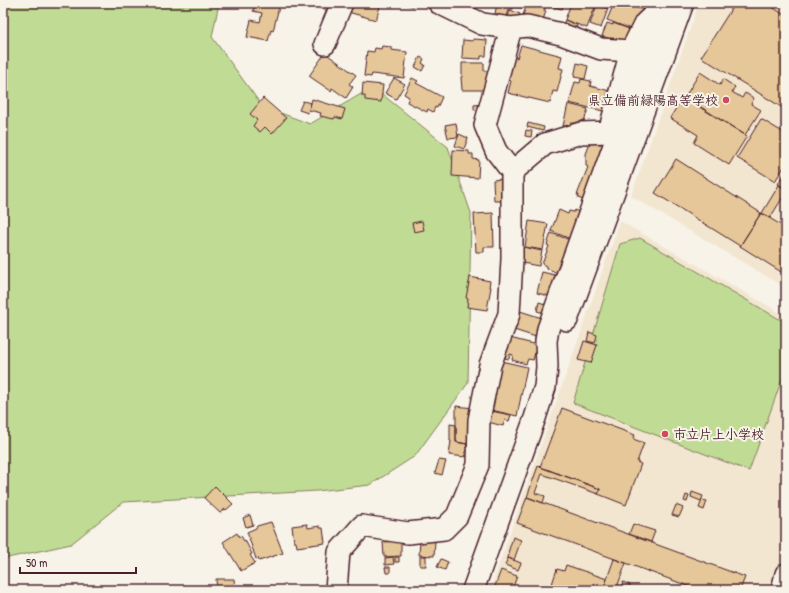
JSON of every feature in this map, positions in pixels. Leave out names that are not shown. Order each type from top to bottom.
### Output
[{"type":"street","points":[[326,44],[342,3]]},
{"type":"street","points":[[439,3],[482,24],[511,28],[527,26],[561,34],[601,50],[631,51]]},
{"type":"street","points":[[612,136],[631,51],[645,23],[671,3]]},
{"type":"street","points":[[473,590],[545,387],[547,367],[546,341],[548,329],[612,136],[671,3]]},
{"type":"street","points":[[547,367],[562,334],[671,3]]},
{"type":"street","points":[[336,590],[339,552],[362,526],[408,533],[444,529],[457,516],[478,465],[479,420],[490,365],[509,314],[512,259],[512,172],[496,151],[485,125],[511,28]]},
{"type":"street","points":[[512,172],[545,144],[581,133],[612,136]]},
{"type":"street","points":[[782,590],[786,574]]},
{"type":"shaded area","name":"県立備前緑陽高等学校","points":[[699,3],[786,3],[786,288],[631,196]]},
{"type":"shaded area","name":"市立片上小学校","points":[[620,221],[786,316],[786,553],[776,590],[490,590]]},
{"type":"green space","points":[[3,3],[219,3],[212,37],[262,106],[310,124],[373,87],[448,147],[471,213],[468,383],[415,456],[370,485],[317,491],[123,502],[71,544],[3,559]]},
{"type":"green space","points":[[640,238],[786,323],[786,368],[749,471],[573,403],[620,244]]},
{"type":"building","points":[[255,3],[280,3],[273,31],[271,30],[268,41],[247,37],[251,20],[260,22],[262,13],[253,11]]},
{"type":"building","points":[[305,3],[333,3],[328,11]]},
{"type":"building","points":[[350,3],[381,3],[376,20],[348,12]]},
{"type":"building","points":[[401,3],[414,3],[413,6]]},
{"type":"building","points":[[473,3],[479,3],[479,7],[473,7]]},
{"type":"building","points":[[497,3],[524,3],[523,8],[513,7],[513,9],[509,9],[507,17],[495,14]]},
{"type":"building","points":[[539,3],[564,3],[562,9]]},
{"type":"building","points":[[571,3],[587,3],[587,5],[595,7],[587,28],[565,20]]},
{"type":"building","points":[[614,3],[625,3],[644,10],[636,31],[607,20]]},
{"type":"building","points":[[735,3],[766,3],[786,16],[786,110],[701,57]]},
{"type":"building","points":[[778,3],[786,3],[786,9]]},
{"type":"building","points":[[527,4],[538,7],[539,4],[546,6],[542,23],[522,18]]},
{"type":"building","points":[[597,5],[608,9],[601,28],[590,24]]},
{"type":"building","points":[[510,10],[520,14],[518,20],[508,17]]},
{"type":"building","points":[[565,20],[577,25],[574,35],[561,29]]},
{"type":"building","points":[[607,23],[613,25],[613,23],[629,29],[628,31],[632,33],[622,48],[606,42],[608,38],[602,36]]},
{"type":"building","points":[[473,39],[487,40],[486,56],[481,56],[481,59],[462,58],[463,40],[473,41]]},
{"type":"building","points":[[521,45],[562,56],[559,68],[563,69],[557,92],[553,91],[550,103],[508,93],[511,81],[508,80],[514,57],[517,58]]},
{"type":"building","points":[[382,46],[391,47],[391,50],[407,52],[404,78],[372,74],[371,77],[364,76],[367,51],[374,52],[375,48],[381,49]]},
{"type":"building","points":[[325,53],[356,75],[349,84],[353,87],[346,98],[332,88],[331,91],[309,76]]},
{"type":"building","points":[[420,57],[424,59],[422,63],[425,65],[422,71],[415,67]]},
{"type":"building","points":[[462,63],[484,63],[484,71],[488,71],[489,90],[462,90]]},
{"type":"building","points":[[577,63],[588,66],[585,79],[574,77]]},
{"type":"building","points":[[700,72],[720,85],[723,79],[735,87],[732,92],[742,98],[745,93],[754,98],[751,104],[761,110],[745,135],[685,97]]},
{"type":"building","points":[[394,78],[405,84],[396,99],[385,93]]},
{"type":"building","points":[[412,78],[418,81],[416,83],[442,97],[437,108],[435,107],[433,112],[428,109],[427,112],[407,102],[409,97],[404,94]]},
{"type":"building","points":[[581,79],[591,81],[590,86],[610,91],[607,106],[605,105],[603,111],[569,103],[575,82],[580,83]]},
{"type":"building","points":[[363,83],[383,85],[381,102],[365,100],[365,96],[362,96]]},
{"type":"building","points":[[683,97],[747,136],[729,165],[694,143],[698,135],[670,118]]},
{"type":"building","points":[[263,98],[286,118],[272,134],[265,127],[260,132],[253,126],[257,120],[250,114]]},
{"type":"building","points":[[312,99],[345,109],[342,119],[320,116],[321,113],[309,110]]},
{"type":"building","points":[[303,101],[311,103],[308,113],[299,110]]},
{"type":"building","points":[[484,104],[484,109],[474,110],[474,105]]},
{"type":"building","points":[[568,104],[588,109],[584,121],[582,120],[582,122],[577,124],[571,123],[570,128],[563,126]]},
{"type":"building","points":[[761,119],[786,134],[786,164],[775,181],[737,158]]},
{"type":"building","points":[[456,123],[458,137],[448,138],[445,125]]},
{"type":"building","points":[[528,123],[544,127],[543,131],[527,127]]},
{"type":"building","points":[[526,130],[532,131],[531,137],[525,136]]},
{"type":"building","points":[[459,134],[468,138],[464,149],[455,146]]},
{"type":"building","points":[[593,135],[609,141],[586,201],[578,198],[579,195],[577,195],[588,167],[586,166],[586,154]]},
{"type":"building","points":[[453,150],[469,151],[469,154],[473,154],[473,159],[479,160],[478,178],[452,176]]},
{"type":"building","points":[[676,159],[761,213],[740,246],[655,193]]},
{"type":"building","points":[[786,170],[786,189],[778,184]]},
{"type":"building","points":[[501,179],[502,201],[494,201],[493,180]]},
{"type":"building","points":[[779,185],[786,189],[786,192],[770,218],[762,213]]},
{"type":"building","points":[[559,210],[568,214],[569,211],[574,212],[575,210],[583,214],[573,240],[551,231]]},
{"type":"building","points":[[493,213],[494,247],[484,247],[484,252],[476,252],[474,214]]},
{"type":"building","points":[[761,213],[786,228],[786,275],[740,246]]},
{"type":"building","points":[[422,221],[424,230],[414,232],[412,223]]},
{"type":"building","points":[[529,221],[548,224],[543,250],[525,247]]},
{"type":"building","points":[[551,233],[573,241],[560,274],[546,268],[546,266],[542,264],[549,246],[547,245]]},
{"type":"building","points":[[523,247],[542,251],[539,266],[522,263]]},
{"type":"building","points":[[542,272],[559,276],[553,297],[537,293]]},
{"type":"building","points":[[470,277],[490,281],[489,287],[491,287],[487,310],[467,307],[468,298],[466,298]]},
{"type":"building","points":[[539,302],[551,306],[548,314],[537,311]]},
{"type":"building","points":[[520,311],[545,319],[539,338],[514,330]]},
{"type":"building","points":[[589,332],[597,335],[595,343],[587,341]]},
{"type":"building","points":[[510,338],[537,345],[533,360],[528,359],[526,364],[512,360],[513,355],[510,354],[509,359],[505,358]]},
{"type":"building","points":[[584,341],[597,345],[591,363],[578,360]]},
{"type":"building","points":[[501,361],[527,367],[517,416],[491,410]]},
{"type":"building","points":[[456,406],[473,408],[470,458],[465,456],[467,444],[456,442]]},
{"type":"building","points":[[562,408],[635,435],[633,439],[644,443],[637,462],[641,464],[626,505],[598,494],[600,489],[540,467]]},
{"type":"building","points":[[491,411],[511,415],[509,421],[505,420],[503,426],[488,422]]},
{"type":"building","points":[[450,424],[456,425],[456,442],[467,444],[465,457],[449,455],[451,441]]},
{"type":"building","points":[[439,460],[446,461],[442,475],[435,473]]},
{"type":"building","points":[[538,466],[600,489],[598,494],[542,474],[535,493],[545,496],[543,503],[527,497]]},
{"type":"building","points":[[215,486],[233,504],[220,513],[204,498]]},
{"type":"building","points":[[692,492],[703,496],[701,501],[691,497]]},
{"type":"building","points":[[686,495],[689,496],[687,502],[684,501]]},
{"type":"building","points":[[527,497],[745,577],[740,590],[699,590],[517,523]]},
{"type":"building","points":[[702,500],[707,501],[704,510],[699,508]]},
{"type":"building","points":[[676,505],[683,508],[679,517],[672,515]]},
{"type":"building","points":[[250,515],[253,525],[246,527],[243,518]]},
{"type":"building","points":[[271,522],[283,553],[259,561],[258,558],[256,559],[247,532],[256,528],[257,526]]},
{"type":"building","points":[[307,524],[308,528],[320,526],[320,528],[323,528],[325,543],[297,547],[296,542],[294,542],[292,526]]},
{"type":"building","points":[[633,524],[655,531],[651,542],[629,534]]},
{"type":"building","points":[[237,533],[239,537],[241,536],[244,541],[245,540],[252,554],[250,555],[255,563],[241,571],[223,542]]},
{"type":"building","points":[[513,537],[521,540],[514,560],[508,558]]},
{"type":"building","points":[[401,541],[401,556],[384,557],[383,542]]},
{"type":"building","points":[[420,541],[435,541],[434,556],[419,555]]},
{"type":"building","points":[[420,556],[426,556],[426,566],[420,566]]},
{"type":"building","points":[[393,557],[394,564],[385,565],[385,558]]},
{"type":"building","points":[[395,557],[399,557],[399,562],[395,562]]},
{"type":"building","points":[[508,558],[521,563],[518,570],[505,565]]},
{"type":"building","points":[[441,559],[448,562],[445,570],[437,567]]},
{"type":"building","points":[[614,559],[626,563],[616,590],[603,590]]},
{"type":"building","points":[[566,565],[607,579],[603,590],[550,590],[557,569],[564,571]]},
{"type":"building","points":[[385,567],[390,567],[390,573],[386,573]]},
{"type":"building","points":[[501,570],[517,576],[512,590],[500,590],[495,586]]},
{"type":"building","points":[[216,579],[234,579],[235,590],[217,590]]},
{"type":"building","points":[[623,582],[630,585],[629,590],[620,590]]},
{"type":"building","points":[[381,589],[381,590],[348,590]]},
{"type":"place","name":"県立備前緑陽高等学校","points":[[726,100]]},
{"type":"place","name":"市立片上小学校","points":[[665,434]]}]
